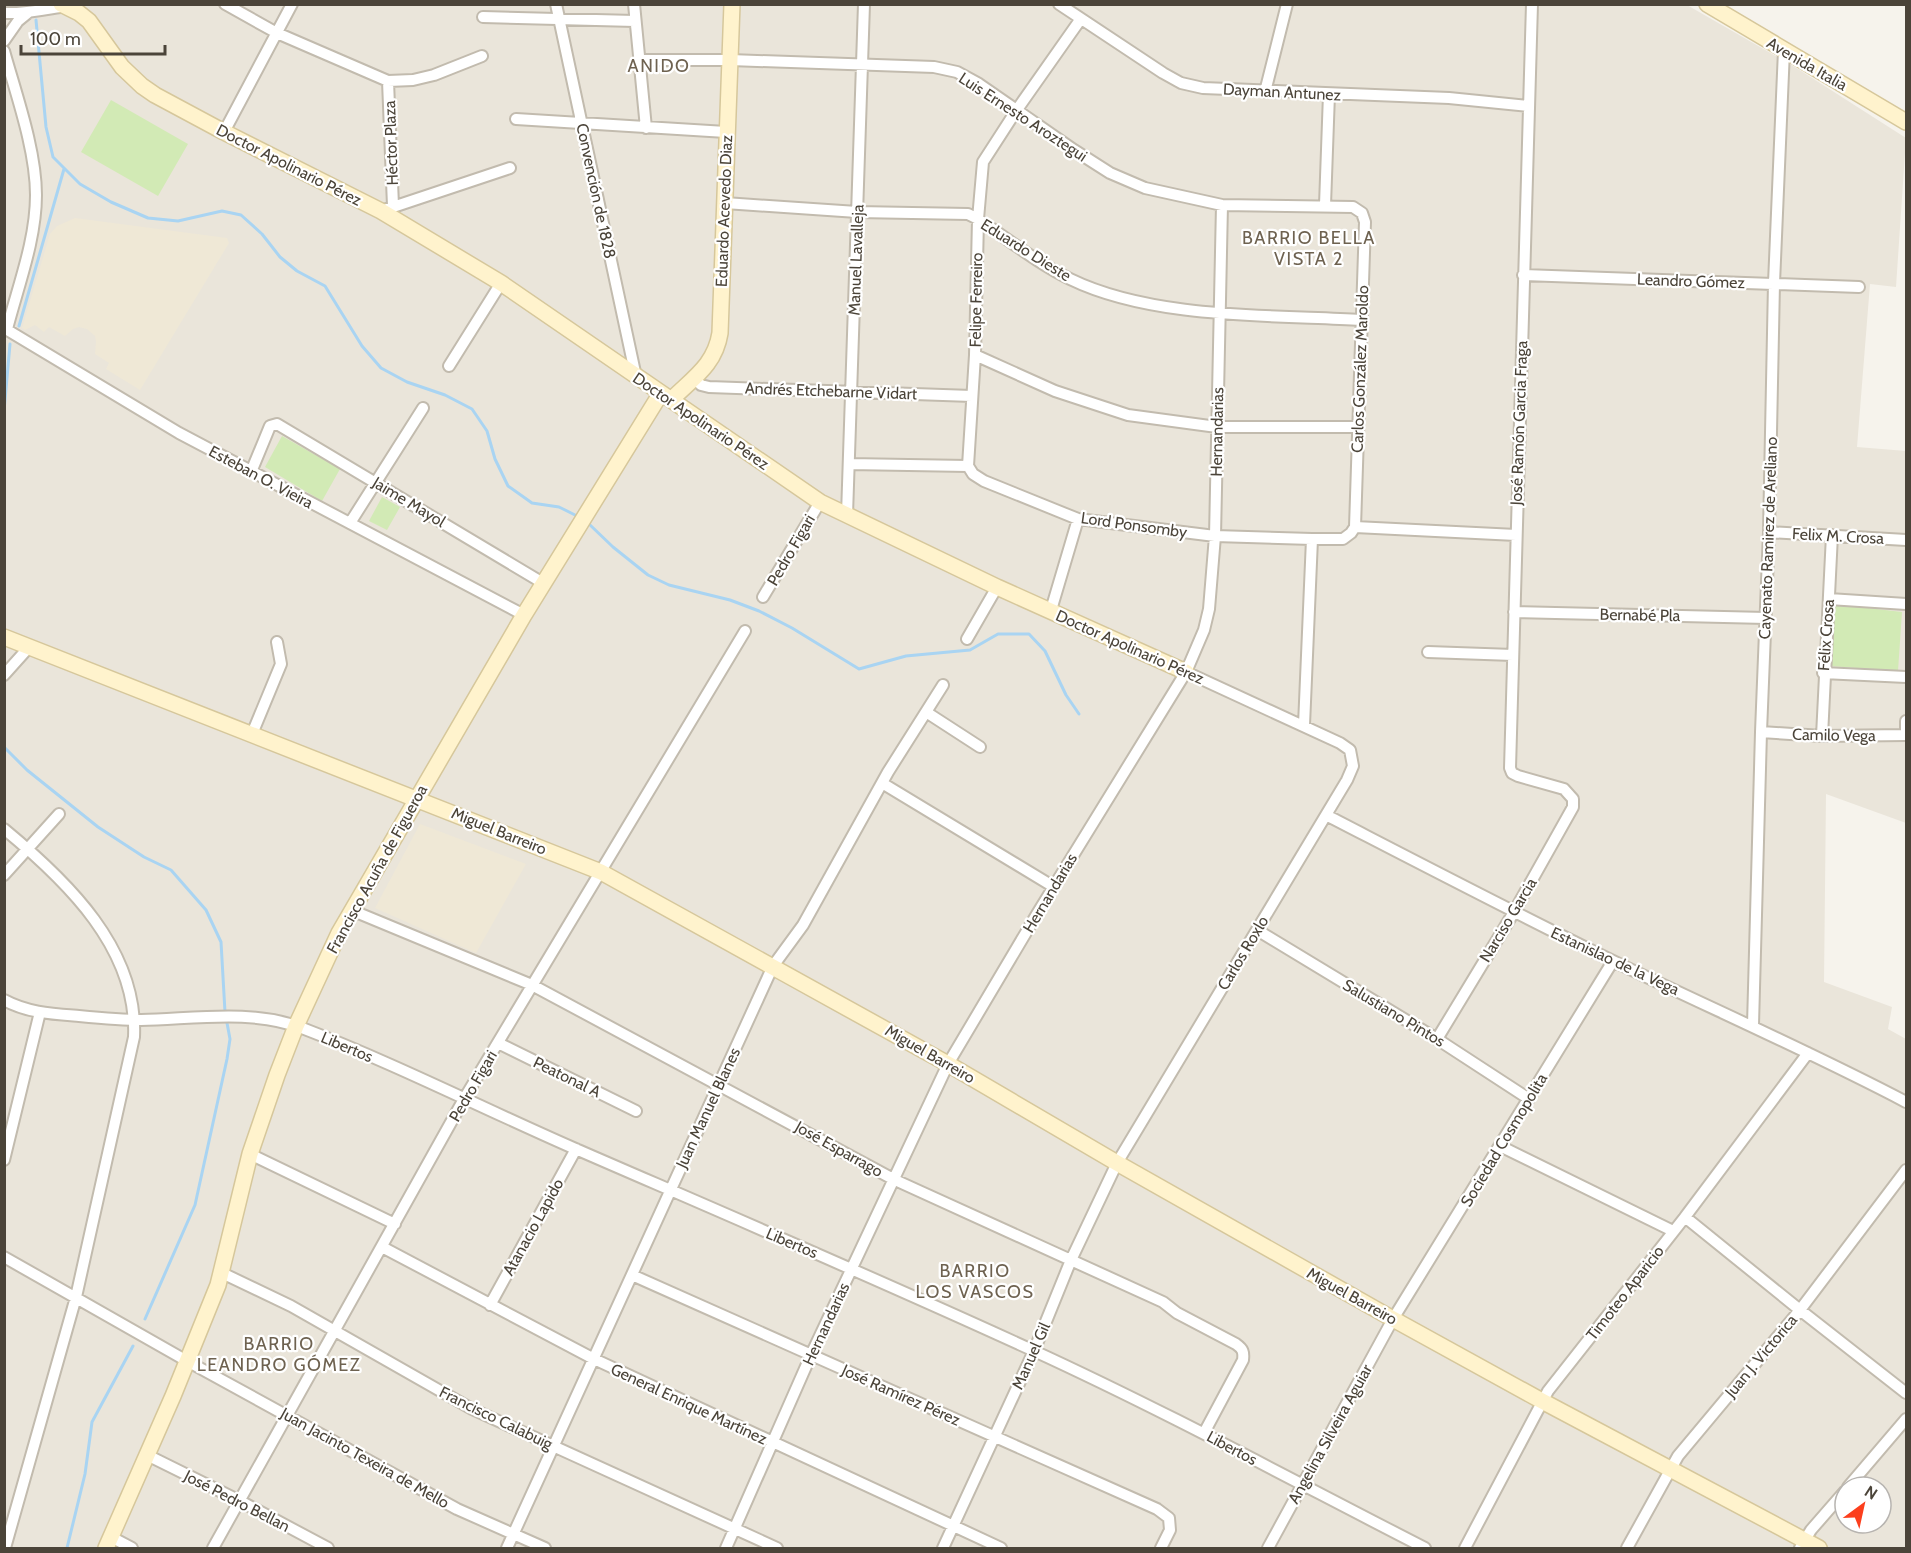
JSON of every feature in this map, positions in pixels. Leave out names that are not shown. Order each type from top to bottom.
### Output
[{"type":"street","name":"Doctor Apolinario Pérez","points":[[82,4],[101,38]]},
{"type":"street","points":[[225,4],[277,33],[388,81],[413,80],[434,75],[482,56]]},
{"type":"street","points":[[224,132],[292,4]]},
{"type":"street","name":"Convención de 1828","points":[[556,4],[636,377]]},
{"type":"street","points":[[634,4],[646,128]]},
{"type":"street","name":"Eduardo Acevedo Diaz","points":[[666,397],[694,378],[708,364],[717,349],[720,333],[732,4]]},
{"type":"street","name":"Manuel Lavalleja","points":[[847,515],[864,4]]},
{"type":"street","name":"Dayman Antunez","points":[[1059,4],[1163,74],[1203,88],[1449,98],[1528,105]]},
{"type":"street","points":[[1265,92],[1287,4]]},
{"type":"street","name":"José Ramón Garcia Fraga","points":[[1532,4],[1510,768],[1512,773],[1518,776],[1564,789],[1573,799]]},
{"type":"street","name":"Avenida Italia","points":[[1707,4],[1906,122]]},
{"type":"street","name":"Doctor Apolinario Pérez","points":[[66,5],[89,21],[122,67],[142,86],[224,132],[387,208],[501,283],[820,502],[997,587],[1340,743]]},
{"type":"street","points":[[4,13],[29,12],[45,6],[66,5]]},
{"type":"street","points":[[4,41],[18,21],[29,12]]},
{"type":"street","points":[[483,16],[636,21]]},
{"type":"street","name":"Felipe Ferreiro","points":[[968,466],[975,355],[978,219],[983,162],[1080,20]]},
{"type":"street","name":"Cayenato Ramirez de Areliano","points":[[1753,1025],[1769,532],[1774,283],[1784,50]]},
{"type":"street","points":[[4,51],[19,100],[34,172],[36,194],[35,220],[30,243],[6,329]]},
{"type":"street","name":"Luis Ernesto Aroztegui","points":[[639,60],[730,60],[934,67],[957,72],[979,84],[1110,173],[1145,188],[1222,205],[1325,205],[1353,207],[1362,213]]},
{"type":"street","name":"Héctor Plaza","points":[[388,81],[387,208],[510,168]]},
{"type":"street","points":[[1325,205],[1329,94]]},
{"type":"street","points":[[516,119],[726,132]]},
{"type":"street","name":"Eduardo Dieste","points":[[725,203],[857,212],[968,214],[1070,279],[1104,292],[1179,309],[1361,320]]},
{"type":"street","name":"Hernandarias","points":[[726,1548],[812,1355],[948,1064],[1053,887],[1186,672],[1204,630],[1209,609],[1215,536],[1222,205]]},
{"type":"street","name":"Carlos González Maroldo","points":[[1355,526],[1365,222],[1362,213]]},
{"type":"street","name":"Leandro Gómez","points":[[1523,275],[1859,287]]},
{"type":"street","points":[[449,366],[501,283]]},
{"type":"street","name":"Esteban O. Vieira","points":[[6,329],[169,427],[524,615]]},
{"type":"street","points":[[975,355],[1055,391],[1128,415],[1217,427],[1357,427]]},
{"type":"street","name":"Andrés Etchebarne Vidart","points":[[694,378],[701,385],[709,387],[972,396]]},
{"type":"street","name":"Francisco Acuña de Figueroa","points":[[108,1543],[222,1273],[250,1154],[296,1026],[351,910],[543,583],[666,397]]},
{"type":"street","points":[[350,523],[423,408]]},
{"type":"street","name":"Jaime Mayol","points":[[251,472],[270,426],[277,424],[543,583]]},
{"type":"street","points":[[849,464],[968,466]]},
{"type":"street","name":"Lord Ponsomby","points":[[968,466],[973,474],[984,481],[1078,519],[1215,536],[1312,539],[1343,539],[1351,533],[1355,526]]},
{"type":"street","name":"Pedro Figari","points":[[763,597],[820,502]]},
{"type":"street","points":[[1051,610],[1078,519]]},
{"type":"street","points":[[1355,526],[1516,535]]},
{"type":"street","name":"Felix M. Crosa","points":[[1769,532],[1906,540]]},
{"type":"street","name":"Félix Crosa","points":[[1822,736],[1832,535]]},
{"type":"street","points":[[1304,725],[1312,539]]},
{"type":"street","points":[[967,639],[997,587]]},
{"type":"street","points":[[1829,599],[1906,604]]},
{"type":"street","name":"Bernabé Pla","points":[[1514,612],[1766,618]]},
{"type":"street","name":"Pedro Figari","points":[[213,1548],[498,1043],[745,631]]},
{"type":"street","name":"Miguel Barreiro","points":[[4,637],[601,872],[948,1064],[1117,1163],[1393,1319],[1670,1469],[1802,1544],[1819,1548]]},
{"type":"street","points":[[252,734],[280,664],[277,642]]},
{"type":"street","points":[[4,675],[30,646]]},
{"type":"street","points":[[1428,652],[1512,655]]},
{"type":"street","points":[[1824,673],[1906,677]]},
{"type":"street","name":"Juan Manuel Blanes","points":[[507,1548],[774,966],[803,925],[882,783],[943,685]]},
{"type":"street","points":[[926,712],[980,747]]},
{"type":"street","points":[[1906,721],[1906,735]]},
{"type":"street","name":"Camilo Vega","points":[[1761,732],[1822,736],[1906,735]]},
{"type":"street","name":"Carlos Roxlo","points":[[1117,1163],[1347,780],[1353,766],[1350,750],[1340,743]]},
{"type":"street","points":[[882,783],[1053,887]]},
{"type":"street","name":"Narciso Garcia","points":[[1437,1039],[1570,815],[1573,799]]},
{"type":"street","points":[[4,875],[59,814]]},
{"type":"street","name":"Estanislao de la Vega","points":[[1326,815],[1613,961],[1753,1025],[1906,1102]]},
{"type":"street","points":[[4,829],[57,874],[75,894],[115,953],[125,978],[135,1020],[134,1037],[76,1297],[6,1548]]},
{"type":"street","name":"José Esparrago","points":[[351,910],[532,985],[895,1180],[1163,1302],[1177,1313],[1242,1348],[1243,1359],[1204,1433]]},
{"type":"street","name":"Salustiano Pintos","points":[[1257,930],[1437,1039],[1529,1099]]},
{"type":"street","name":"Sociedad Cosmopolita","points":[[1393,1319],[1613,961]]},
{"type":"street","name":"Libertos","points":[[4,1000],[28,1010],[40,1012],[135,1020],[250,1018],[296,1026],[344,1045],[1034,1351],[1204,1433],[1425,1548]]},
{"type":"street","points":[[4,1160],[40,1012]]},
{"type":"street","name":"Peatonal A","points":[[498,1043],[636,1111]]},
{"type":"street","name":"Timoteo Aparicio","points":[[1465,1548],[1548,1390],[1685,1217],[1808,1053]]},
{"type":"street","points":[[1500,1146],[1673,1231]]},
{"type":"street","name":"Atanacio Lapido","points":[[490,1305],[576,1149]]},
{"type":"street","points":[[250,1154],[395,1224]]},
{"type":"street","name":"Manuel Gil","points":[[943,1548],[1034,1351],[1071,1260],[1117,1163]]},
{"type":"street","name":"Juan J. Victorica","points":[[1627,1548],[1678,1456],[1800,1310],[1906,1170]]},
{"type":"street","points":[[1685,1217],[1906,1393]]},
{"type":"street","name":"General Enrique Martínez","points":[[382,1247],[594,1359],[1001,1548]]},
{"type":"street","name":"Juan Jacinto Texeira de Mello","points":[[4,1257],[456,1509],[546,1548]]},
{"type":"street","name":"Francisco Calabuig","points":[[222,1273],[291,1306],[472,1409],[777,1548]]},
{"type":"street","name":"José Ramírez Pérez","points":[[632,1275],[1157,1509],[1168,1518],[1170,1530],[1161,1548]]},
{"type":"street","name":"Angelina Silveira Aguiar","points":[[1268,1548],[1393,1319]]},
{"type":"street","points":[[1858,1475],[1906,1419]]},
{"type":"street","name":"José Pedro Bellan","points":[[147,1455],[328,1548]]},
{"type":"street","points":[[1802,1544],[1833,1506]]},
{"type":"street","points":[[108,1543],[132,1548]]},
{"type":"shaded area","points":[[5,5],[1687,5],[1798,69],[1906,138],[1896,287],[1870,284],[1857,447],[1906,451],[1906,823],[1826,794],[1824,982],[1892,1007],[1888,1029],[1906,1039],[1906,1548],[5,1548]]},
{"type":"shaded area","points":[[75,218],[227,238],[229,243],[140,390],[106,369],[109,363],[95,354],[95,336],[87,329],[79,327],[65,336],[49,327],[44,332],[35,325],[25,330],[22,328],[50,234],[57,226]]},
{"type":"shaded area","points":[[420,824],[526,864],[476,953],[375,908]]},
{"type":"green space","points":[[111,100],[188,144],[158,196],[81,152]]},
{"type":"green space","points":[[282,436],[340,469],[322,501],[265,467]]},
{"type":"green space","points":[[382,497],[400,507],[387,530],[369,521]]},
{"type":"green space","points":[[1834,604],[1902,612],[1898,671],[1830,666]]},
{"type":"waterway","points":[[36,20],[46,127],[53,157],[80,184],[111,202],[148,218],[178,221],[222,211],[241,215],[262,234],[280,257],[297,271],[325,286],[362,346],[381,368],[407,382],[445,395],[472,409],[487,431],[495,459],[508,486],[532,503],[559,507],[577,516]]},
{"type":"waterway","points":[[19,326],[64,169]]},
{"type":"waterway","points":[[4,411],[10,344]]},
{"type":"waterway","points":[[589,524],[648,575],[669,585],[730,600],[759,611],[792,628],[859,669],[906,656],[970,650],[998,634],[1029,634],[1045,651],[1066,695],[1079,714]]},
{"type":"waterway","points":[[4,747],[27,770],[98,827],[144,857],[171,870],[206,910],[221,942],[225,1012]]},
{"type":"waterway","points":[[145,1319],[195,1205],[227,1059],[230,1039],[227,1023]]},
{"type":"waterway","points":[[67,1548],[85,1474],[92,1422],[133,1346]]},
{"type":"district","name":"ANIDO","points":[[659,66]]},
{"type":"district","name":"BARRIO BELLA VISTA 2","points":[[1309,248]]},
{"type":"district","name":"BARRIO LOS VASCOS","points":[[975,1281]]},
{"type":"district","name":"BARRIO LEANDRO GÓMEZ","points":[[279,1354]]}]
